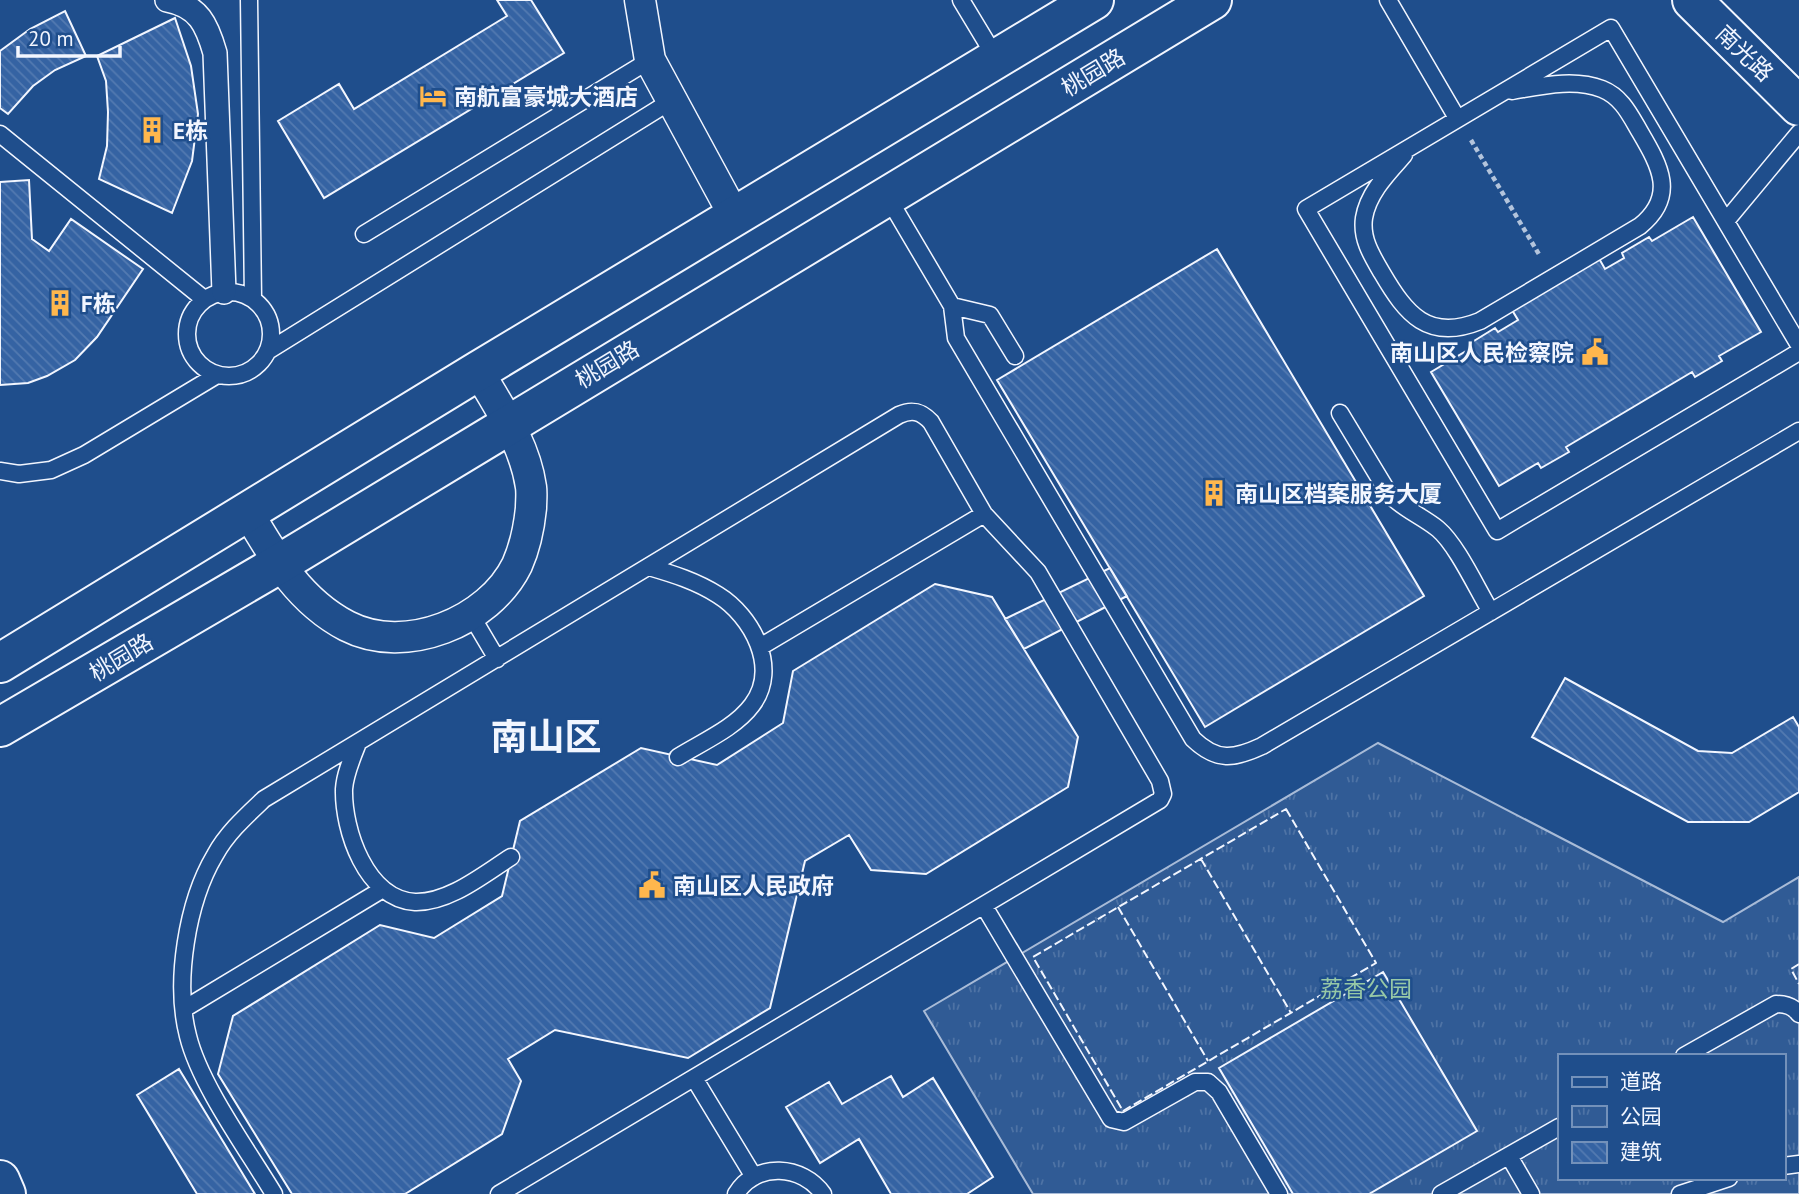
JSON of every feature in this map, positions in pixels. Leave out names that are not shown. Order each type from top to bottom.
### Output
[{"type":"main road","points":[[0,663],[1094,0]]},
{"type":"main road","name":"桃园路","points":[[0,727],[279,564],[1212,0]]},
{"type":"main road","name":"南光路","points":[[1692,0],[1799,106]]},
{"type":"main road","points":[[0,643],[68,621]]},
{"type":"main road","points":[[0,747],[31,716],[68,688]]},
{"type":"main road","points":[[0,1180],[6,1194]]},
{"type":"street","points":[[167,0],[197,13],[208,29],[215,53],[214,295]]},
{"type":"street","points":[[640,0],[650,60],[735,218]]},
{"type":"street","points":[[247,511],[279,564],[299,590],[323,611],[350,628],[383,636],[411,637],[442,629],[471,615],[500,590],[516,566],[529,530],[532,488],[522,451],[478,371]]},
{"type":"lane","points":[[249,0],[253,299]]},
{"type":"lane","points":[[961,0],[996,58]]},
{"type":"lane","points":[[1388,0],[1458,118]]},
{"type":"lane","points":[[1799,345],[1611,28],[1306,209],[1497,531],[1799,352]]},
{"type":"lane","points":[[364,234],[650,60]]},
{"type":"lane","points":[[1415,143],[1378,186],[1368,204],[1364,233],[1368,248],[1399,303],[1410,314],[1436,327],[1451,329],[1480,321],[1651,217],[1662,193],[1662,177],[1658,163],[1624,104],[1613,94],[1600,88],[1565,83],[1500,93]]},
{"type":"lane","points":[[268,351],[671,101]]},
{"type":"lane","points":[[1726,221],[1799,133]]},
{"type":"lane","points":[[0,134],[214,295]]},
{"type":"lane","points":[[887,196],[952,306],[956,338],[1193,739],[1216,755],[1230,756],[1254,750],[1799,431]]},
{"type":"lane","points":[[238,293],[253,299],[263,309],[271,324],[272,339],[259,365],[234,377],[208,372],[195,361],[189,350],[186,335],[188,323],[194,310],[214,295],[238,293]]},
{"type":"lane","points":[[952,306],[990,315],[1015,356]]},
{"type":"lane","points":[[0,471],[19,474],[51,470],[84,455],[217,375]]},
{"type":"lane","points":[[274,1194],[207,1083],[188,1035],[184,1009],[184,970],[190,922],[202,880],[216,853],[239,823],[264,799],[908,411],[918,412],[931,422],[984,514],[1038,572],[1160,781],[1163,794],[1154,804],[499,1194]]},
{"type":"lane","points":[[1340,413],[1389,494],[1396,502],[1445,536],[1491,612]]},
{"type":"lane","points":[[760,646],[984,514]]},
{"type":"lane","points":[[649,567],[682,577],[721,597],[738,612],[760,646],[764,665],[762,684],[753,704],[737,721],[678,757]]},
{"type":"lane","points":[[471,615],[497,659]]},
{"type":"lane","points":[[358,743],[344,788],[346,813],[360,857],[383,889],[398,898],[415,902],[433,900],[453,892],[511,857]]},
{"type":"lane","points":[[184,1009],[383,889]]},
{"type":"lane","points":[[984,906],[1111,1119],[1124,1122],[1195,1082],[1208,1082],[1219,1091],[1279,1194]]},
{"type":"lane","points":[[1688,1054],[1776,1004],[1785,1004],[1799,1014]]},
{"type":"lane","points":[[694,1077],[754,1177]]},
{"type":"lane","points":[[1441,1194],[1558,1128]]},
{"type":"lane","points":[[1509,1156],[1531,1194]]},
{"type":"lane","points":[[736,1194],[754,1177],[768,1171],[788,1171],[806,1177],[823,1194]]},
{"type":"lane","points":[[1680,1194],[1723,1180]]},
{"type":"path","points":[[1458,118],[1553,278]]},
{"type":"green space","name":"荔香公园","points":[[1378,743],[1723,922],[1799,877],[1799,1194],[1033,1194],[924,1011]]},
{"type":"building","name":"南航富豪城大酒店","points":[[497,0],[531,0],[564,53],[324,198],[278,121],[339,84],[354,109],[507,16]]},
{"type":"building","points":[[65,11],[86,56],[55,70],[33,86],[8,114],[0,108],[0,51],[30,29]]},
{"type":"building","name":"E栋","points":[[175,18],[191,66],[198,114],[192,161],[172,213],[99,179],[107,146],[108,112],[106,81],[97,56]]},
{"type":"building","name":"F栋","points":[[29,180],[32,239],[49,251],[71,219],[143,269],[97,337],[75,360],[28,383],[0,385],[0,182]]},
{"type":"building","name":"南山区人民检察院","points":[[1693,217],[1761,332],[1719,356],[1722,361],[1695,377],[1692,372],[1566,447],[1569,452],[1541,468],[1538,463],[1499,486],[1431,372],[1471,348],[1469,344],[1495,328],[1498,332],[1518,320],[1506,300],[1593,248],[1605,269],[1624,258],[1622,253],[1649,237],[1652,241]]},
{"type":"building","name":"南山区档案服务大厦","points":[[1217,249],[1424,596],[1205,727],[997,380]]},
{"type":"building","points":[[1110,568],[1127,596],[1024,649],[1005,619]]},
{"type":"building","name":"南山区人民政府","points":[[935,584],[992,597],[1078,737],[1068,787],[926,874],[871,870],[849,835],[805,861],[770,1008],[688,1058],[555,1030],[508,1059],[521,1081],[502,1134],[405,1194],[292,1194],[218,1074],[233,1016],[380,925],[434,938],[502,896],[520,821],[641,748],[717,765],[783,723],[793,671]]},
{"type":"building","points":[[1565,678],[1698,751],[1732,753],[1793,717],[1799,727],[1799,792],[1749,822],[1688,822],[1532,737]]},
{"type":"building","points":[[1383,972],[1477,1131],[1369,1194],[1293,1194],[1219,1068]]},
{"type":"building","points":[[179,1069],[255,1194],[197,1194],[137,1095]]},
{"type":"building","points":[[891,1076],[903,1097],[933,1078],[993,1177],[967,1194],[891,1194],[859,1139],[820,1163],[786,1107],[829,1082],[842,1104]]},
{"type":"fence","points":[[1286,809],[1376,963],[1123,1111],[1033,957],[1286,809]]},
{"type":"fence","points":[[1201,859],[1291,1013]]},
{"type":"fence","points":[[1118,907],[1208,1061]]},
{"type":"fence","points":[[1799,964],[1791,969],[1799,984]]},
{"type":"place","name":"南航富豪城大酒店","points":[[433,96]]},
{"type":"place","name":"E栋","points":[[152,130]]},
{"type":"place","name":"F栋","points":[[60,303]]},
{"type":"place","name":"南山区人民检察院","points":[[1595,352]]},
{"type":"place","name":"南山区档案服务大厦","points":[[1214,493]]},
{"type":"place","name":"南山区人民政府","points":[[652,885]]},
{"type":"district","name":"南山区","points":[[546,736]]}]
